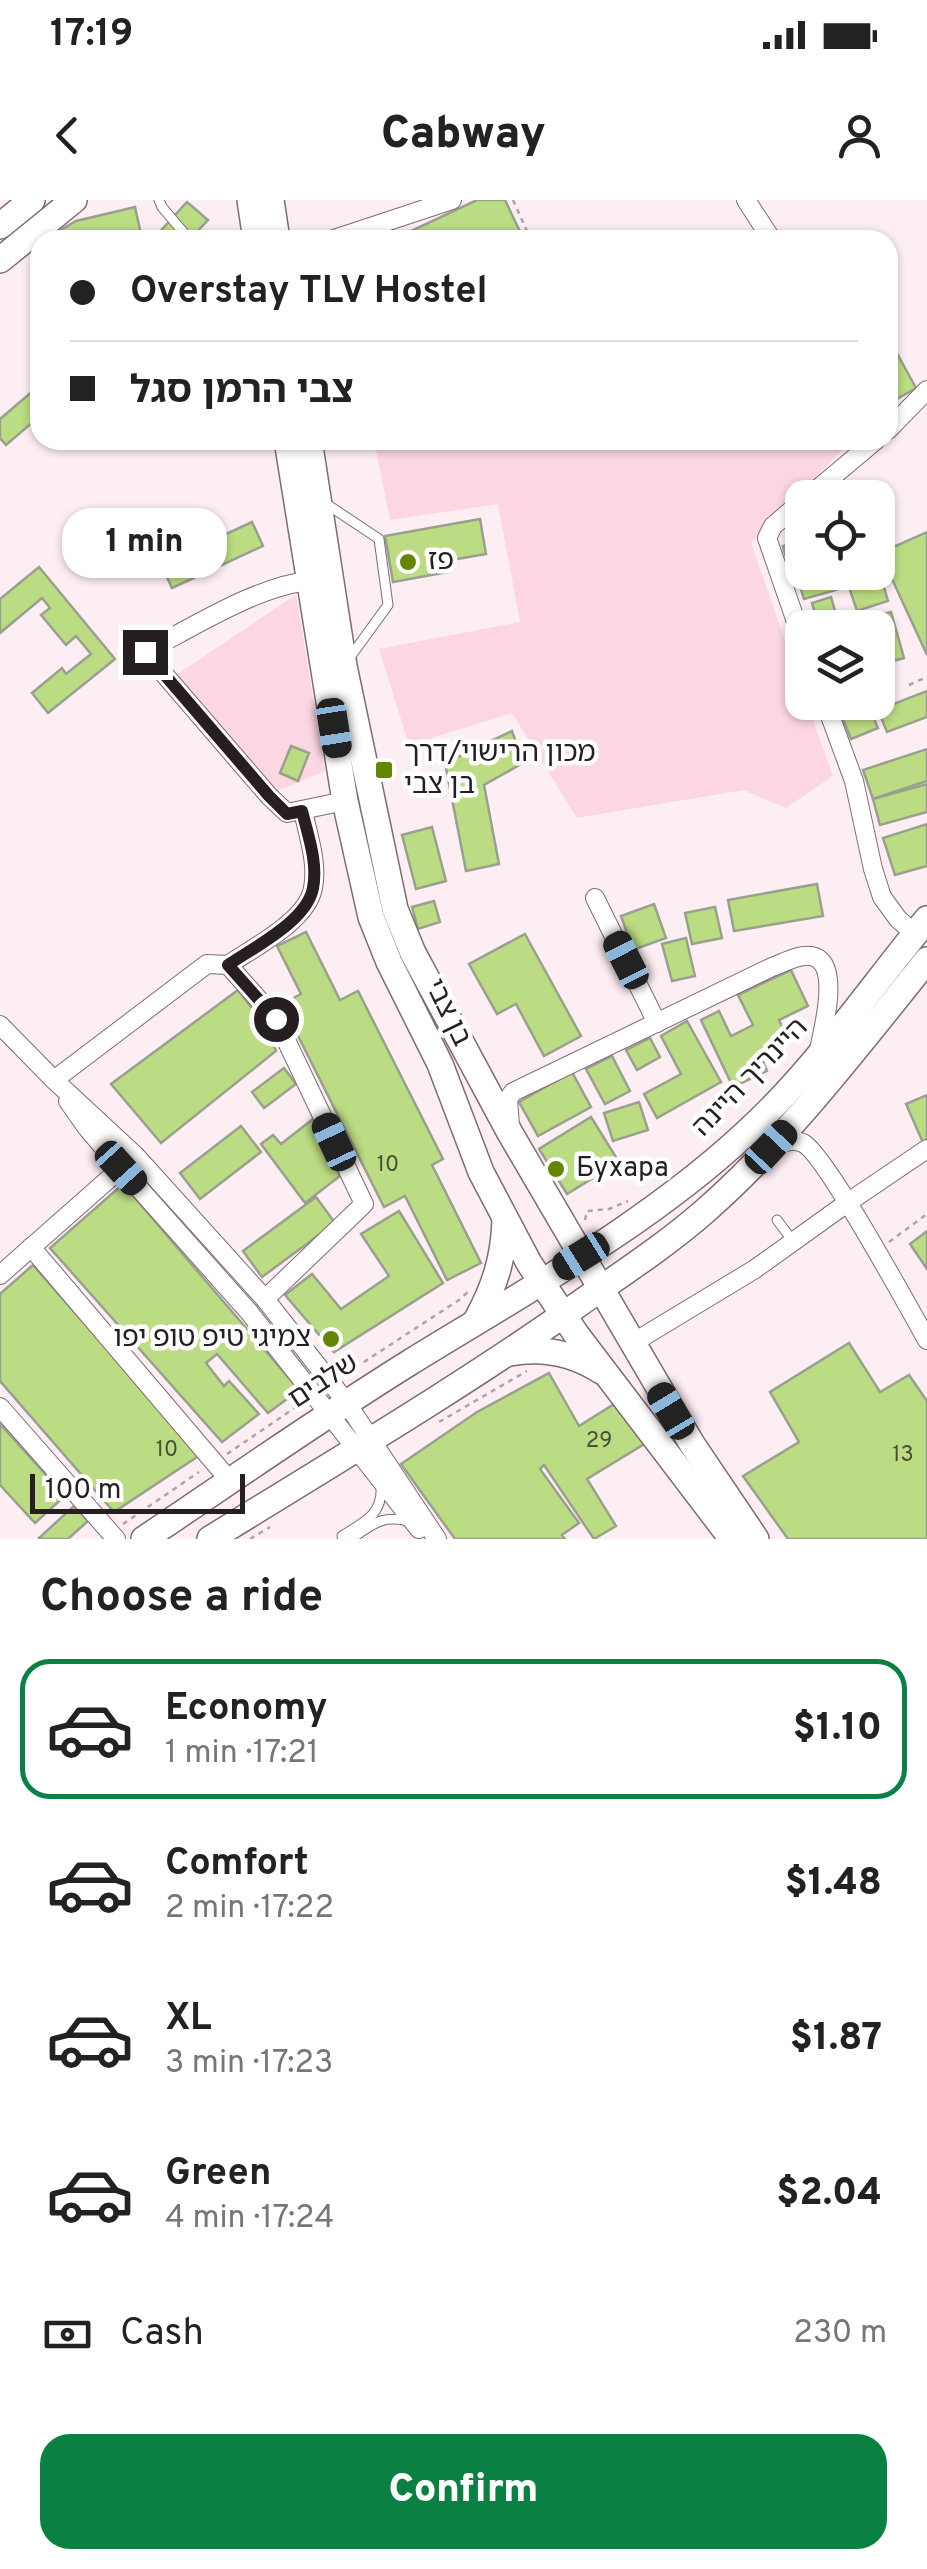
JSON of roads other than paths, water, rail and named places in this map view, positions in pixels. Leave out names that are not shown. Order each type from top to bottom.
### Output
[{"type":"main road","points":[[0,226],[32,200]]},
{"type":"main road","points":[[37,230],[74,200]]},
{"type":"main road","points":[[250,200],[254,230]]},
{"type":"main road","points":[[271,200],[275,230]]},
{"type":"main road","points":[[0,260],[30,236]]},
{"type":"main road","name":"בן צבי","points":[[290,450],[345,801],[371,917],[389,962],[440,1064],[481,1172],[540,1282],[732,1539]]},
{"type":"main road","name":"בן צבי","points":[[311,450],[344,666],[395,909],[413,953],[510,1133],[631,1344],[756,1539]]},
{"type":"main road","name":"היינריך היינה","points":[[540,1282],[638,1218],[745,1134],[786,1094],[921,926]]},
{"type":"main road","name":"היינריך היינה","points":[[563,1315],[702,1214],[771,1147],[927,960]]},
{"type":"main road","points":[[553,1206],[571,1222],[594,1228],[638,1218]]},
{"type":"main road","points":[[474,1323],[502,1262],[505,1220]]},
{"type":"main road","name":"שלבים","points":[[144,1539],[338,1408],[540,1282]]},
{"type":"main road","points":[[210,1539],[510,1353],[563,1315]]},
{"type":"main road","points":[[510,1353],[528,1350],[561,1354],[607,1374]]},
{"type":"street","points":[[360,230],[452,200]]},
{"type":"street","points":[[746,200],[766,230]]},
{"type":"street","points":[[898,418],[927,390]]},
{"type":"street","points":[[827,480],[862,450]]},
{"type":"street","points":[[785,516],[773,526],[768,538],[785,589]]},
{"type":"street","points":[[310,581],[295,582],[225,610],[145,652],[287,814],[345,801]]},
{"type":"street","points":[[832,720],[854,781],[882,897],[898,919],[921,926]]},
{"type":"street","points":[[54,1080],[207,964],[228,965],[305,908],[313,888],[313,855],[302,811]]},
{"type":"street","points":[[595,898],[657,1022]]},
{"type":"street","points":[[510,1133],[508,1099],[514,1092],[800,956],[815,956],[829,972],[818,1056]]},
{"type":"street","points":[[228,965],[276,1019],[364,1204],[264,1299]]},
{"type":"street","points":[[0,1025],[136,1155],[264,1299],[433,1539]]},
{"type":"street","points":[[54,1080],[121,1168],[338,1408]]},
{"type":"street","points":[[771,1147],[786,1141],[802,1143],[815,1154],[927,1340]]},
{"type":"street","points":[[631,1344],[756,1269],[927,1149]]},
{"type":"street","points":[[0,1275],[136,1155]]},
{"type":"street","points":[[31,1247],[230,1481]]},
{"type":"street","points":[[0,1407],[116,1539]]},
{"type":"street","points":[[363,1444],[381,1483],[413,1523],[433,1539]]},
{"type":"lane","points":[[159,200],[182,230]]},
{"type":"lane","points":[[318,499],[379,539],[388,605],[344,666]]},
{"type":"lane","points":[[777,1220],[793,1241]]},
{"type":"lane","points":[[347,1538],[376,1510],[382,1500],[381,1483]]},
{"type":"lane","points":[[347,1538],[385,1518],[413,1523]]},
{"type":"place","name":"פז","points":[[408,562]]},
{"type":"place","name":"מכון הרישוי/דרך בן צבי","points":[[384,770]]},
{"type":"place","name":"Бухара","points":[[556,1169]]},
{"type":"place","name":"צמיגי טיפ טופ יפו","points":[[331,1339]]}]
